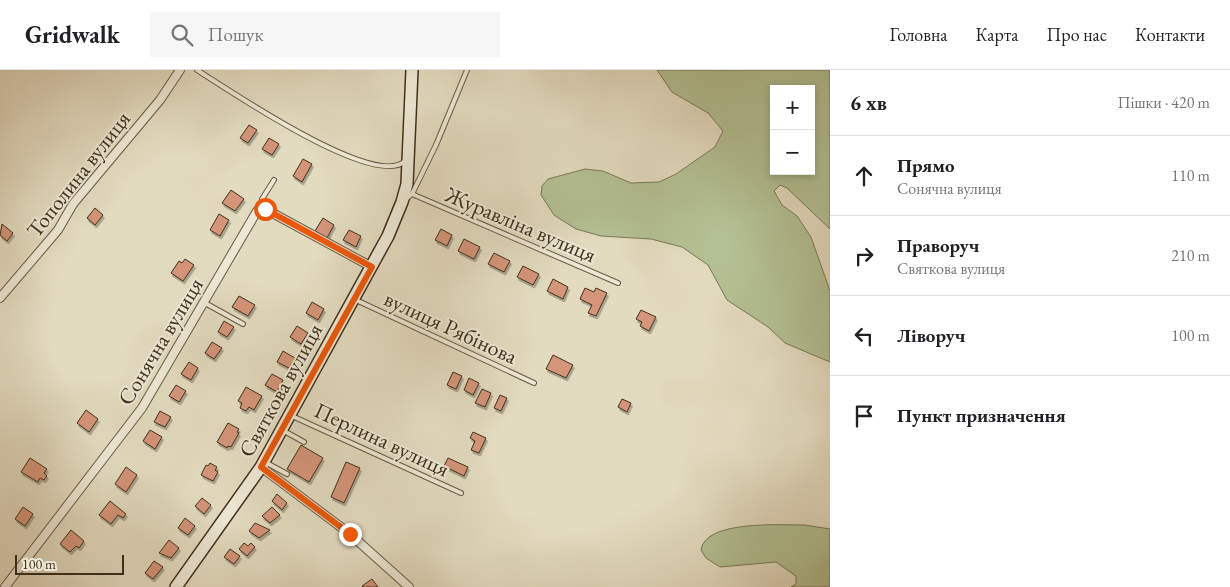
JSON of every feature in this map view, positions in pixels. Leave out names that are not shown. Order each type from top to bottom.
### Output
[{"type":"main road","name":"Святкова вулиця","points":[[176,587],[262,464],[372,267],[402,202],[407,184],[412,70]]},
{"type":"street","name":"Тополина вулиця","points":[[0,298],[58,230],[73,204],[160,100],[180,70]]},
{"type":"street","points":[[261,208],[372,267]]},
{"type":"street","name":"Сонячна вулиця","points":[[5,587],[142,408],[261,208]]},
{"type":"street","points":[[262,464],[350,534],[409,587]]},
{"type":"lane","points":[[197,70],[293,129],[336,152],[375,166],[391,168],[400,166],[407,159]]},
{"type":"lane","points":[[402,202],[412,194],[436,145],[468,70]]},
{"type":"lane","points":[[261,208],[262,199],[274,180]]},
{"type":"lane","name":"Журавліна вулиця","points":[[412,194],[618,283]]},
{"type":"lane","name":"вулиця Рябінова","points":[[354,299],[468,354],[534,383]]},
{"type":"lane","points":[[205,303],[243,324]]},
{"type":"lane","name":"Перлина вулиця","points":[[289,414],[461,492]]},
{"type":"lane","points":[[282,429],[304,442]]},
{"type":"lane","points":[[262,464],[288,474]]},
{"type":"green space","points":[[657,70],[830,70],[830,229],[787,188],[780,185],[774,191],[782,205],[797,216],[811,237],[830,291],[830,362],[785,343],[768,327],[727,300],[708,265],[682,247],[651,239],[601,236],[576,229],[554,215],[541,195],[542,186],[548,179],[585,169],[603,171],[631,183],[659,182],[676,174],[715,147],[723,131],[708,113],[672,92]]},
{"type":"green space","points":[[762,525],[804,525],[830,529],[830,587],[791,587],[796,584],[796,576],[776,562],[720,567],[706,558],[701,550],[706,540],[715,533],[729,529]]},
{"type":"building","points":[[249,125],[257,130],[248,143],[240,138]]},
{"type":"building","points":[[269,138],[279,144],[272,155],[262,149]]},
{"type":"building","points":[[303,159],[312,164],[302,182],[293,176]]},
{"type":"building","points":[[231,190],[244,199],[235,211],[222,203]]},
{"type":"building","points":[[95,208],[103,215],[95,225],[87,218]]},
{"type":"building","points":[[219,214],[229,220],[220,236],[210,230]]},
{"type":"building","points":[[323,218],[334,225],[327,238],[315,231]]},
{"type":"building","points":[[2,224],[13,233],[7,241],[0,235]]},
{"type":"building","points":[[441,229],[452,235],[447,246],[435,240]]},
{"type":"building","points":[[349,230],[361,236],[356,247],[343,240]]},
{"type":"building","points":[[464,239],[480,247],[474,259],[458,251]]},
{"type":"building","points":[[494,253],[510,261],[504,272],[488,264]]},
{"type":"building","points":[[185,259],[194,265],[183,281],[171,273],[179,261],[182,263]]},
{"type":"building","points":[[523,266],[539,274],[533,285],[517,277]]},
{"type":"building","points":[[553,279],[568,287],[563,299],[547,291]]},
{"type":"building","points":[[585,288],[594,292],[596,288],[607,293],[596,316],[588,313],[592,305],[580,299]]},
{"type":"building","points":[[239,296],[255,305],[248,316],[232,307]]},
{"type":"building","points":[[312,302],[324,309],[318,320],[306,313]]},
{"type":"building","points":[[641,310],[656,317],[649,331],[640,326],[642,322],[636,319]]},
{"type":"building","points":[[224,321],[234,327],[227,337],[218,332]]},
{"type":"building","points":[[297,326],[308,333],[301,344],[290,337]]},
{"type":"building","points":[[212,342],[222,348],[214,359],[205,353]]},
{"type":"building","points":[[283,351],[295,358],[289,368],[277,362]]},
{"type":"building","points":[[553,355],[573,365],[566,378],[546,369]]},
{"type":"building","points":[[189,362],[198,368],[191,380],[181,374]]},
{"type":"building","points":[[453,372],[462,376],[456,389],[447,385]]},
{"type":"building","points":[[272,374],[283,380],[277,392],[265,385]]},
{"type":"building","points":[[469,378],[479,383],[473,395],[464,390]]},
{"type":"building","points":[[176,385],[186,391],[179,402],[169,396]]},
{"type":"building","points":[[246,387],[262,396],[254,410],[249,407],[246,411],[240,408],[242,403],[238,401]]},
{"type":"building","points":[[482,389],[491,393],[485,407],[475,403]]},
{"type":"building","points":[[500,395],[507,398],[501,411],[494,408]]},
{"type":"building","points":[[622,399],[631,403],[627,412],[618,407]]},
{"type":"building","points":[[86,410],[98,419],[89,432],[77,423]]},
{"type":"building","points":[[160,411],[171,417],[165,427],[154,422]]},
{"type":"building","points":[[228,423],[239,429],[237,432],[239,433],[231,447],[228,446],[227,448],[217,442]]},
{"type":"building","points":[[150,430],[162,437],[155,449],[143,441]]},
{"type":"building","points":[[473,432],[486,438],[479,453],[471,450],[475,441],[470,438]]},
{"type":"building","points":[[301,445],[323,458],[309,482],[287,469]]},
{"type":"building","points":[[30,458],[47,469],[44,473],[47,476],[44,480],[40,478],[38,482],[21,472]]},
{"type":"building","points":[[448,458],[468,467],[464,476],[444,466]]},
{"type":"building","points":[[346,462],[360,468],[344,503],[331,497]]},
{"type":"building","points":[[210,463],[217,467],[215,470],[218,472],[213,481],[201,475],[206,465],[208,466]]},
{"type":"building","points":[[126,467],[137,475],[126,492],[115,484]]},
{"type":"building","points":[[277,494],[287,503],[282,510],[272,501]]},
{"type":"building","points":[[202,498],[211,505],[204,514],[195,506]]},
{"type":"building","points":[[110,501],[126,514],[123,518],[118,515],[111,524],[99,515]]},
{"type":"building","points":[[23,507],[33,514],[25,526],[15,519]]},
{"type":"building","points":[[272,507],[280,515],[270,523],[262,516]]},
{"type":"building","points":[[185,518],[195,526],[188,535],[178,528]]},
{"type":"building","points":[[255,523],[270,530],[259,538],[249,531]]},
{"type":"building","points":[[71,530],[84,541],[79,548],[76,546],[70,552],[60,544]]},
{"type":"building","points":[[169,540],[179,548],[171,558],[159,553]]},
{"type":"building","points":[[244,543],[248,546],[251,543],[255,547],[247,556],[239,549]]},
{"type":"building","points":[[230,549],[240,556],[234,564],[224,557]]},
{"type":"building","points":[[154,561],[163,567],[153,579],[145,573]]},
{"type":"building","points":[[372,579],[378,587],[362,586]]},
{"type":"route","points":[[265,209],[372,267],[313,370],[261,467],[350,534]]}]
